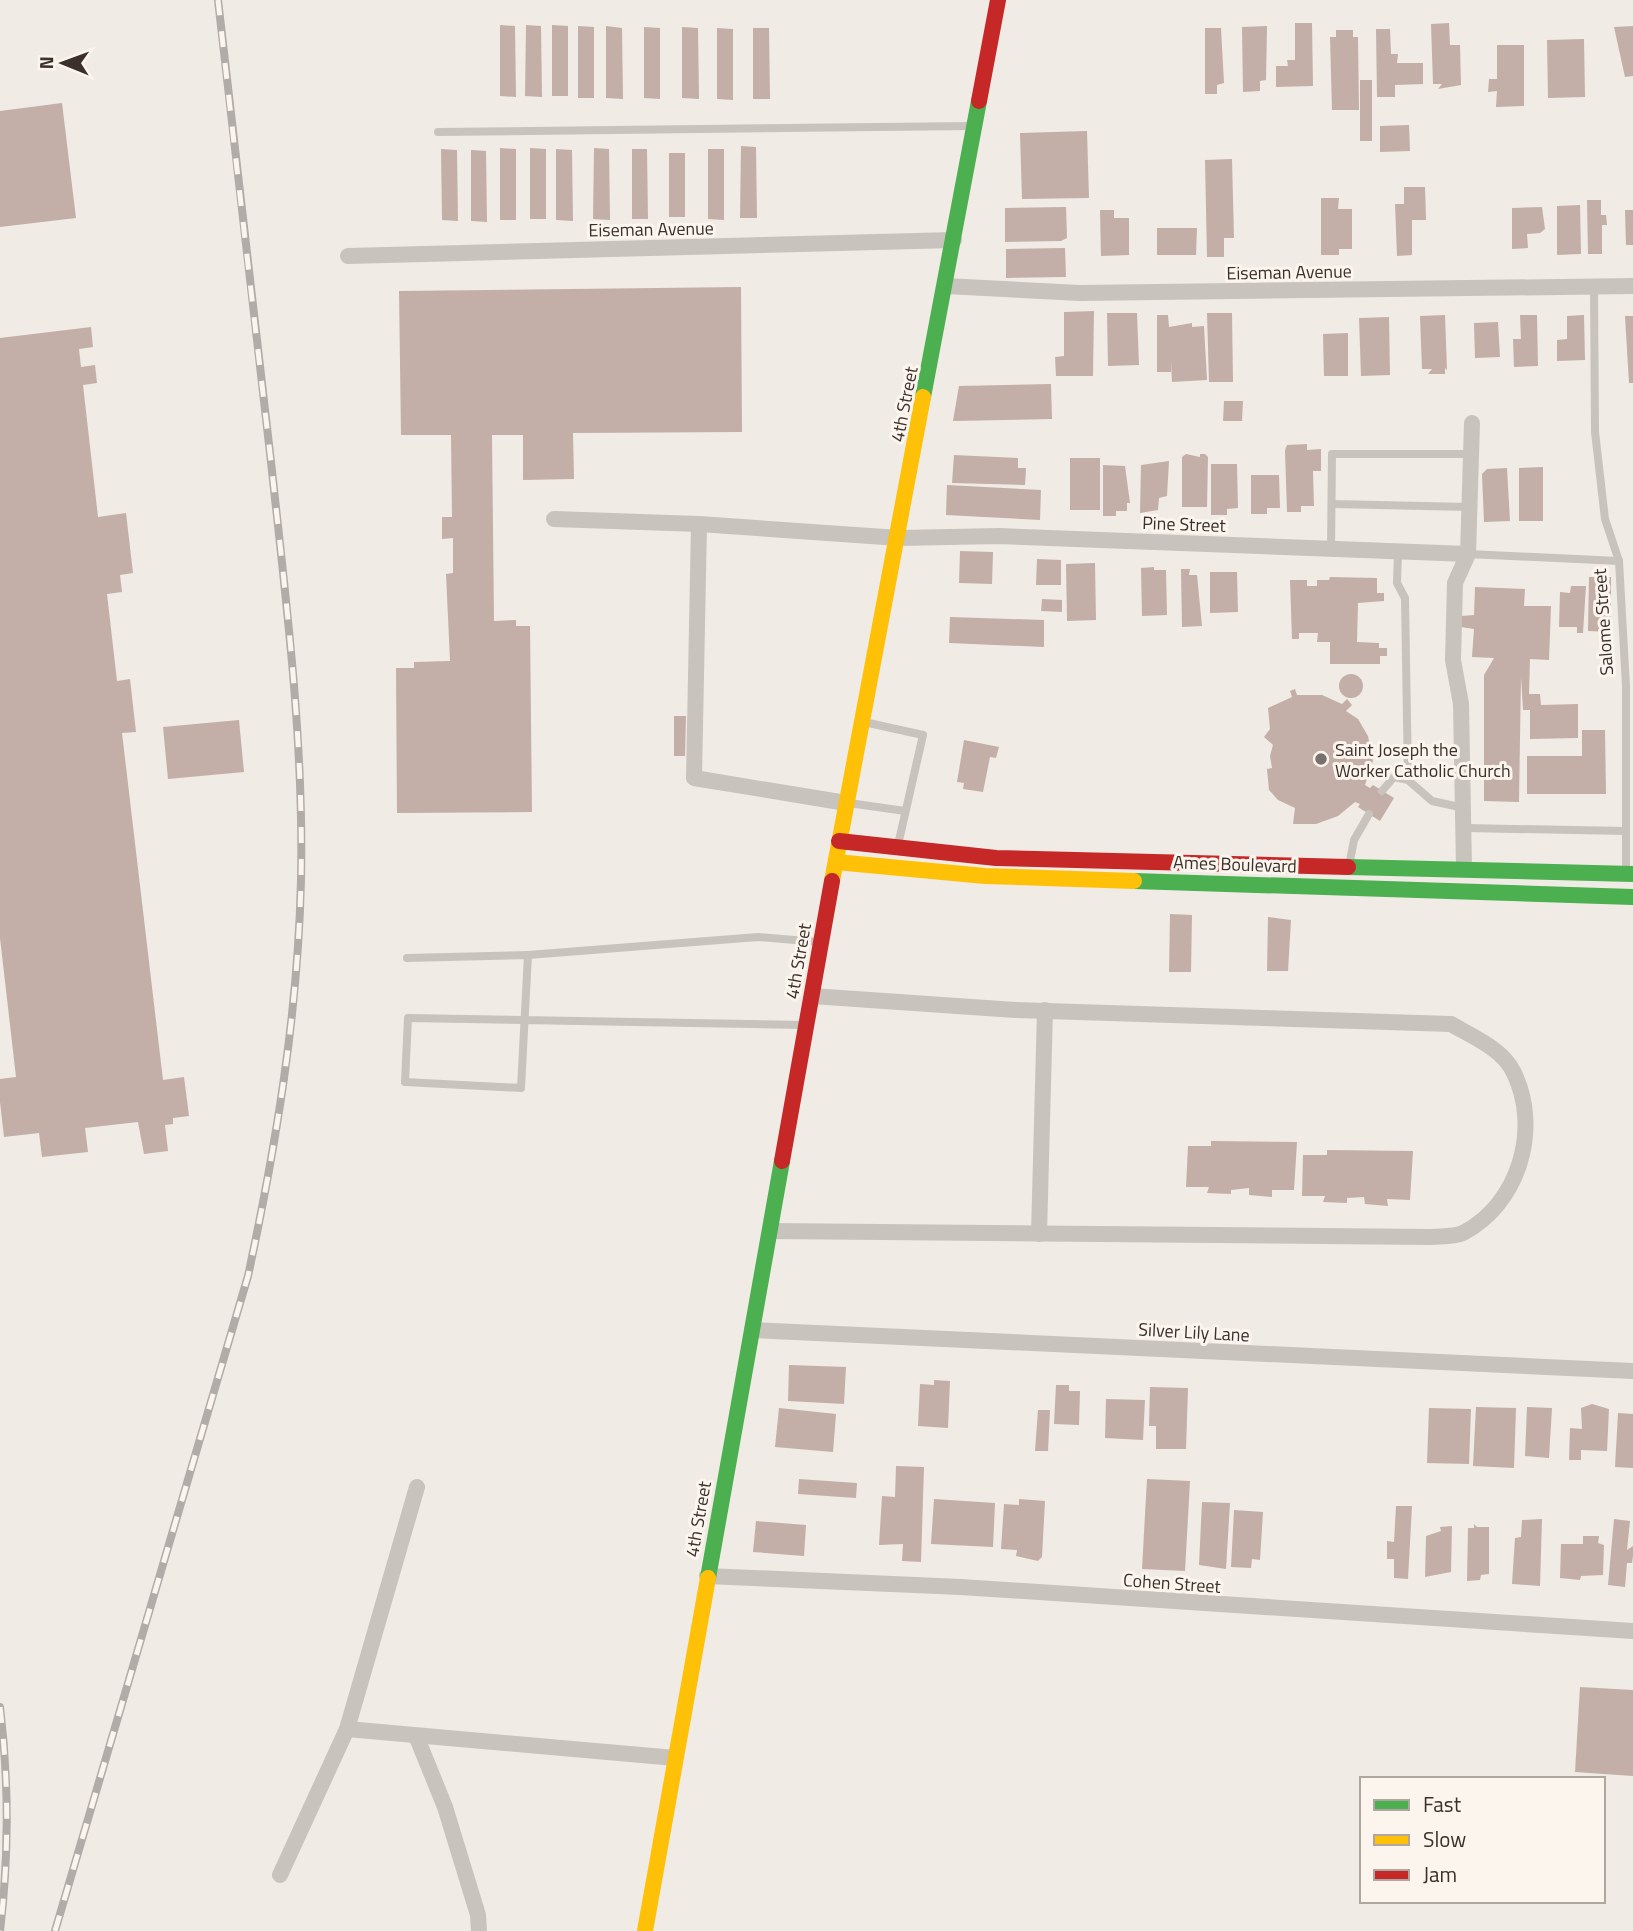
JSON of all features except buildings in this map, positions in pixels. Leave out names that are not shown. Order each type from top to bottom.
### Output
[{"type":"main road","name":"4th Street","points":[[645,1931],[839,841],[899,538],[999,0]]},
{"type":"main road","name":"Ames Boulevard","points":[[839,841],[996,858],[1629,874]]},
{"type":"main road","name":"Ames Boulevard","points":[[836,862],[985,876],[1629,896]]},
{"type":"street","name":"Eiseman Avenue","points":[[348,256],[954,240]]},
{"type":"street","name":"Eiseman Avenue","points":[[946,286],[1080,293],[1633,286]]},
{"type":"street","points":[[1464,868],[1461,704],[1453,660],[1455,583],[1468,554],[1472,423]]},
{"type":"street","name":"Pine Street","points":[[554,519],[699,524],[899,538],[999,536],[1468,554]]},
{"type":"street","points":[[699,524],[694,778],[846,803]]},
{"type":"street","points":[[770,1231],[1431,1237],[1462,1234],[1493,1210],[1516,1178],[1524,1146],[1526,1111],[1514,1072],[1495,1050],[1451,1024],[1045,1010],[812,996]]},
{"type":"street","points":[[1039,1234],[1045,1010]]},
{"type":"street","name":"Silver Lily Lane","points":[[752,1330],[1633,1371]]},
{"type":"street","points":[[280,1875],[346,1729],[417,1486]]},
{"type":"street","name":"Cohen Street","points":[[707,1576],[961,1587],[1633,1631]]},
{"type":"street","points":[[346,1729],[417,1738],[675,1758]]},
{"type":"street","points":[[417,1738],[446,1807],[478,1914],[479,1931]]},
{"type":"lane","points":[[438,132],[975,126]]},
{"type":"lane","name":"Salome Street","points":[[1594,287],[1595,432],[1605,519],[1619,561],[1626,686],[1629,896]]},
{"type":"lane","points":[[1331,549],[1332,454],[1471,454]]},
{"type":"lane","points":[[1332,504],[1469,507]]},
{"type":"lane","points":[[1398,551],[1397,583],[1405,598],[1408,780]]},
{"type":"lane","points":[[1468,554],[1619,561]]},
{"type":"lane","points":[[862,722],[923,734],[898,848]]},
{"type":"lane","points":[[1382,791],[1394,778],[1408,780],[1432,801],[1464,808]]},
{"type":"lane","points":[[846,803],[905,811]]},
{"type":"lane","points":[[1349,866],[1354,840],[1369,814]]},
{"type":"lane","points":[[1465,828],[1626,831]]},
{"type":"lane","points":[[407,958],[528,955],[758,937],[821,943]]},
{"type":"lane","points":[[528,955],[525,1020],[521,1088],[405,1082],[408,1018],[525,1020],[807,1025]]},
{"type":"railway","points":[[55,1931],[248,1276],[284,1079],[295,980],[301,828],[293,671],[218,0]]},
{"type":"railway","points":[[0,1707],[7,1819],[0,1931]]},
{"type":"traffic: fast","points":[[923,397],[979,101]]},
{"type":"traffic: fast","points":[[1348,867],[1633,874]]},
{"type":"traffic: fast","points":[[1134,881],[1633,897]]},
{"type":"traffic: fast","points":[[708,1578],[782,1161]]},
{"type":"traffic: slow","points":[[832,881],[923,397]]},
{"type":"traffic: slow","points":[[836,862],[985,876],[1134,881]]},
{"type":"traffic: slow","points":[[645,1931],[708,1578]]},
{"type":"traffic: jam","points":[[979,101],[998,0]]},
{"type":"traffic: jam","points":[[839,841],[996,858],[1348,867]]},
{"type":"traffic: jam","points":[[782,1161],[832,881]]},
{"type":"place","name":"Saint Joseph the Worker Catholic Church","points":[[1321,759]]}]
